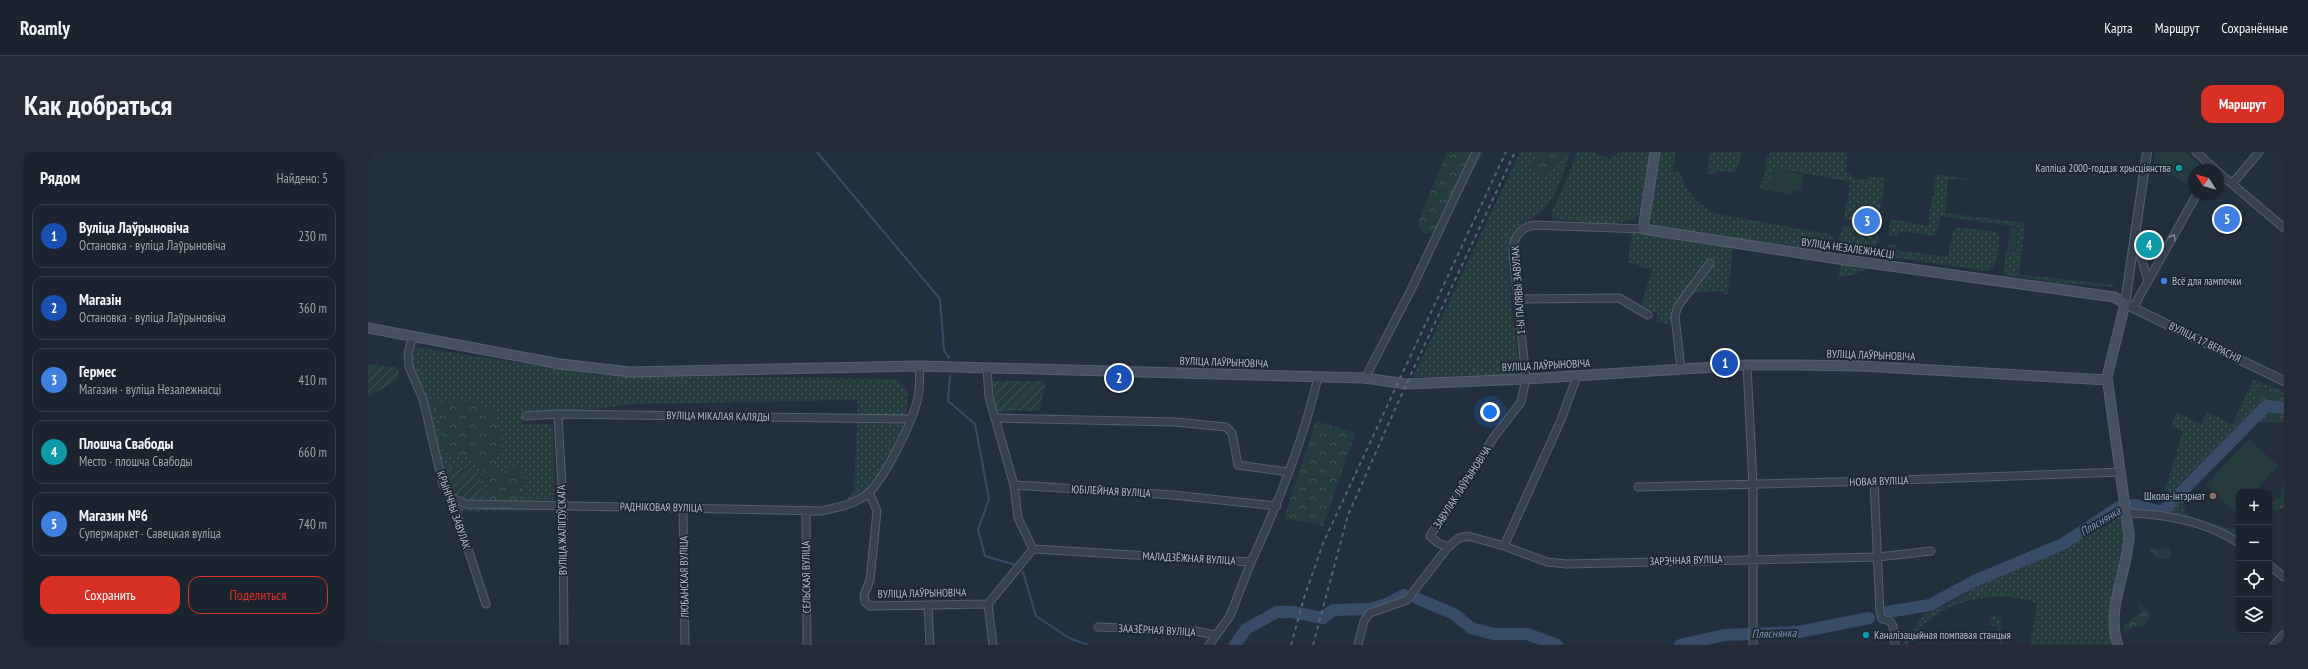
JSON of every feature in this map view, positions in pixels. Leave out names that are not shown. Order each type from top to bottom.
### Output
[{"type":"main road","points":[[1643,229],[1655,152]]},
{"type":"main road","name":"ВУЛІЦА НЕЗАЛЕЖНАСЦІ","points":[[1643,229],[1832,258],[2114,297],[2129,306]]},
{"type":"main road","points":[[2118,645],[2114,633],[2114,616],[2128,552],[2126,512],[2107,380],[2129,306]]},
{"type":"main road","name":"ВУЛІЦА ЛАЎРЫНОВІЧА","points":[[368,328],[567,365],[630,372],[919,366],[1365,378],[1406,384],[1526,379],[1747,365],[1861,366],[2107,380]]},
{"type":"street","points":[[1365,378],[1411,290],[1476,152]]},
{"type":"street","points":[[2129,306],[2135,237],[2147,152]]},
{"type":"street","points":[[2196,152],[2208,164]]},
{"type":"street","points":[[2232,184],[2259,152]]},
{"type":"street","points":[[2224,178],[2284,228]]},
{"type":"street","points":[[2129,306],[2148,281],[2194,200]]},
{"type":"street","name":"1-Ы ПАЛЯВЫ ЗАВУЛАК","points":[[1526,379],[1513,246],[1518,234],[1524,227],[1534,225],[1643,229]]},
{"type":"street","points":[[2135,237],[2148,281]]},
{"type":"street","points":[[1681,369],[1675,316],[1678,306],[1710,263]]},
{"type":"street","points":[[1518,299],[1619,298],[1648,315]]},
{"type":"street","name":"ВУЛІЦА 17 ВЕРАСНЯ","points":[[2129,306],[2284,381]]},
{"type":"street","name":"КРЫНІЧНЫ ЗАВУЛАК","points":[[413,336],[408,353],[409,367],[420,391],[443,485],[451,497],[486,604]]},
{"type":"street","points":[[1747,365],[1753,484],[1753,642]]},
{"type":"street","points":[[869,492],[884,473],[910,419],[918,398],[920,377],[919,366]]},
{"type":"street","points":[[987,368],[989,396],[1014,485],[1018,518],[1033,549],[988,604],[993,645]]},
{"type":"street","points":[[1504,546],[1561,420],[1577,376]]},
{"type":"street","points":[[1251,562],[1277,506],[1288,472],[1307,423],[1318,377]]},
{"type":"street","name":"ЗАВУЛАК ЛАЎРЫНОВІЧА","points":[[1448,547],[1438,543],[1430,536],[1494,437],[1521,402],[1526,379]]},
{"type":"street","name":"ВУЛІЦА МІКАЛАЯ КАЛЯДЫ","points":[[526,416],[558,414],[910,419]]},
{"type":"street","name":"ВУЛІЦА ЖАЛІГОЎСКАГА","points":[[558,414],[563,506],[564,645]]},
{"type":"street","points":[[996,418],[1175,422],[1226,427],[1232,433],[1238,465],[1288,472]]},
{"type":"street","name":"НОВАЯ ВУЛІЦА","points":[[1638,487],[1874,481],[2120,472]]},
{"type":"street","points":[[1874,481],[1880,612],[1882,619],[1890,621],[1893,626],[1895,645]]},
{"type":"street","name":"ЮБІЛЕЙНАЯ ВУЛІЦА","points":[[1014,485],[1173,495],[1277,506]]},
{"type":"street","name":"РАДНІКОВАЯ ВУЛІЦА","points":[[451,497],[466,504],[822,510],[843,506],[858,500],[869,492]]},
{"type":"street","name":"ВУЛІЦА ЛАЎРЫНОВІЧА","points":[[869,492],[877,511],[870,580],[864,595],[865,602],[873,606],[988,604]]},
{"type":"street","name":"ЛЮБАНСКАЯ ВУЛІЦА","points":[[683,508],[685,645]]},
{"type":"street","name":"СЕЛЬСКАЯ ВУЛІЦА","points":[[806,510],[807,645]]},
{"type":"street","points":[[2126,512],[2181,518],[2205,526],[2236,542]]},
{"type":"street","name":"ЗАРЭЧНАЯ ВУЛІЦА","points":[[1448,547],[1459,538],[1468,536],[1504,546],[1547,562],[1558,563],[1878,557],[1931,551]]},
{"type":"street","points":[[1358,645],[1364,621],[1370,613],[1380,608],[1407,600],[1448,547]]},
{"type":"street","name":"МАЛАДЗЁЖНАЯ ВУЛІЦА","points":[[1033,549],[1251,562],[1230,616],[1209,645]]},
{"type":"street","points":[[2272,567],[2284,576]]},
{"type":"street","points":[[928,605],[930,645]]},
{"type":"street","name":"ЗААЗЁРНАЯ ВУЛІЦА","points":[[1098,626],[1195,631],[1215,635]]},
{"type":"street","points":[[2274,645],[2284,634]]},
{"type":"green space","points":[[1447,152],[1483,152],[1478,164],[1456,188],[1434,232],[1425,234],[1418,226],[1422,212]]},
{"type":"green space","points":[[1520,152],[1570,152],[1556,192],[1547,206],[1516,230],[1510,244],[1509,259],[1511,300],[1520,370],[1518,373],[1510,375],[1413,377]]},
{"type":"green space","points":[[1539,152],[1564,152],[1563,157],[1558,164],[1551,170],[1538,177],[1532,166]]},
{"type":"green space","points":[[1577,152],[1592,152],[1610,159],[1620,152],[1651,152],[1646,193],[1640,213],[1634,218],[1625,222],[1613,223],[1586,222],[1553,218],[1551,215],[1552,211],[1565,184]]},
{"type":"green space","points":[[1660,152],[1676,152],[1673,171],[1680,173],[1686,187],[1696,201],[1717,214],[1834,235],[1830,252],[1655,226],[1650,219]]},
{"type":"green space","points":[[1710,152],[1742,152],[1736,173],[1719,171],[1715,174],[1707,174]]},
{"type":"green space","points":[[1770,152],[1847,152],[1846,173],[1851,174],[1854,179],[1867,179],[1867,176],[1885,178],[1880,213],[1859,210],[1857,222],[1844,219],[1850,183],[1847,181],[1774,168],[1769,190],[1759,189],[1767,165],[1765,164],[1767,156],[1769,157]]},
{"type":"green space","points":[[2156,152],[2185,152],[2199,164],[2188,164],[2188,184],[2153,167]]},
{"type":"green space","points":[[1774,168],[1804,175],[1801,191],[1794,190],[1792,195],[1769,190]]},
{"type":"green space","points":[[1935,174],[1972,180],[1948,179],[1945,213],[2025,223],[2019,274],[2115,285],[2115,287],[2059,283],[2008,275],[2004,272],[2006,251],[2016,252],[2019,227],[1941,216],[1936,236],[1900,231],[1896,237],[1889,235],[1891,219],[1928,226],[1932,196],[1934,196]]},
{"type":"green space","points":[[1843,226],[1854,227],[1854,234],[1865,238],[1870,234],[1879,234],[1874,257],[1864,256],[1865,249],[1844,246],[1842,254],[1838,248],[1838,245]]},
{"type":"green space","points":[[1957,227],[1997,232],[1999,236],[1998,255],[1992,268],[1988,271],[1891,257],[1885,251],[1889,244],[1893,244],[1897,247],[1897,250],[1948,257],[1953,230]]},
{"type":"green space","points":[[2010,227],[2018,228],[2015,251],[2007,250]]},
{"type":"green space","points":[[1632,233],[1733,248],[1728,294],[1723,294],[1723,291],[1683,294],[1674,306],[1671,325],[1656,321],[1658,314],[1640,307],[1652,270],[1628,262]]},
{"type":"green space","points":[[1841,265],[1869,268],[1856,274],[1838,278]]},
{"type":"green space","points":[[416,347],[596,375],[895,379],[904,386],[908,393],[904,426],[870,490],[838,508],[854,491],[858,400],[636,404],[526,416],[521,424],[549,424],[553,427],[554,508],[551,510],[459,511],[450,505],[443,472],[414,373],[411,356]]},
{"type":"green space","points":[[368,364],[399,368],[399,379],[368,397]]},
{"type":"green space","points":[[2254,379],[2284,392],[2284,422],[2254,422],[2189,491],[2184,501],[2185,513],[2193,519],[2236,530],[2236,538],[2229,533],[2208,524],[2132,509],[2131,506],[2135,505],[2162,512],[2170,504],[2172,494],[2165,490],[2183,431],[2171,426],[2176,412],[2201,424],[2207,412],[2232,424]]},
{"type":"green space","points":[[993,381],[1046,381],[1039,411],[998,411],[996,409]]},
{"type":"green space","points":[[2265,387],[2279,391],[2284,396],[2284,420],[2261,418],[2256,411],[2254,396]]},
{"type":"green space","points":[[437,397],[442,404],[468,400],[493,410],[499,432],[499,448],[496,467],[498,474],[515,467],[520,470],[523,477],[521,491],[522,501],[551,501],[550,508],[491,509],[487,498],[482,467],[478,462],[471,458],[452,456],[447,453],[443,447],[442,428],[433,403],[433,399]]},
{"type":"green space","points":[[1316,421],[1355,433],[1323,526],[1284,518]]},
{"type":"green space","points":[[2249,439],[2278,466],[2257,489],[2236,489],[2235,512],[2206,485]]},
{"type":"green space","points":[[476,467],[488,509],[458,509],[445,468]]},
{"type":"green space","points":[[2284,483],[2284,507],[2275,511],[2272,510],[2272,501],[2280,498]]},
{"type":"green space","points":[[2121,507],[2124,530],[2124,547],[2110,611],[2110,634],[2113,645],[2030,645],[2037,603],[2023,599],[1993,597],[1964,602],[1937,614],[1922,625],[1907,645],[1903,645],[1910,632],[1924,615],[1954,601],[1986,579],[1986,577],[2063,544],[2088,526]]},
{"type":"green space","points":[[2151,547],[2160,550],[2165,547],[2170,549],[2171,558],[2158,559],[2150,551]]},
{"type":"green space","points":[[2139,602],[2150,613],[2151,618],[2142,627],[2135,626],[2126,632],[2123,631],[2123,626],[2141,612],[2138,604]]},
{"type":"green space","points":[[1996,615],[2001,620],[2002,645],[1999,645],[1998,626],[1990,626],[1991,617]]},
{"type":"waterway","points":[[817,152],[940,299],[944,350],[949,358]]},
{"type":"waterway","points":[[950,376],[948,401],[975,424],[989,499],[978,530],[985,556],[1016,565]]},
{"type":"waterway","name":"Пляснянка","points":[[1887,612],[1930,605],[1974,581],[2063,544],[2119,507],[2135,505],[2162,512],[2266,406],[2284,408]]},
{"type":"waterway","points":[[1023,572],[1036,616],[1069,638],[1088,645]]},
{"type":"waterway","name":"Пляснянка","points":[[1235,645],[1246,629],[1277,612],[1292,612],[1323,618],[1333,610],[1369,609],[1384,605],[1404,595]]},
{"type":"waterway","name":"Пляснянка","points":[[1418,599],[1454,614],[1471,628],[1493,634],[1527,634],[1557,645]]},
{"type":"waterway","name":"Пляснянка","points":[[1680,645],[1724,635],[1799,632],[1869,618]]},
{"type":"railway","points":[[1291,645],[1304,598],[1324,541],[1506,152]]},
{"type":"railway","points":[[1313,645],[1348,515],[1404,389],[1515,152]]},
{"type":"place","name":"Капліца 2000-годдзя хрысціянства","points":[[2179,168]]},
{"type":"place","name":"Магазин №6","points":[[2227,219]]},
{"type":"place","name":"Гермес","points":[[1867,221]]},
{"type":"place","name":"Плошча Свабоды","points":[[2149,245]]},
{"type":"place","name":"Всё для лампочки","points":[[2164,281]]},
{"type":"place","name":"Вуліца Лаўрыновіча","points":[[1725,363]]},
{"type":"place","name":"Магазін","points":[[1119,378]]},
{"type":"place","name":"Школа-інтэрнат","points":[[2213,496]]},
{"type":"place","name":"Каналізацыйная помпавая станцыя","points":[[1866,635]]}]
